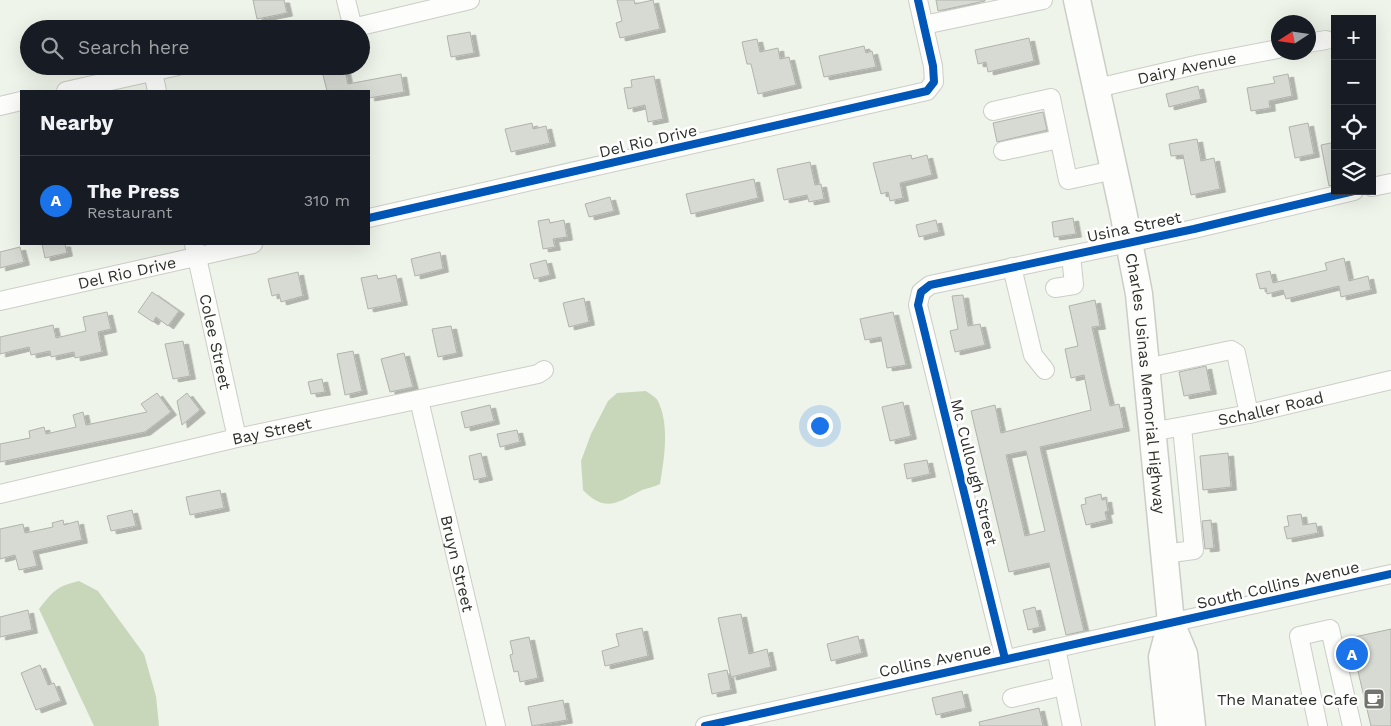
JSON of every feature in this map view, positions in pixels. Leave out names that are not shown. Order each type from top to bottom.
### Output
[{"type":"highway","name":"Charles Usinas Memorial Highway","points":[[1077,0],[1139,294],[1171,623],[1184,654],[1192,726]]},
{"type":"highway","name":"Charles Usinas Memorial Highway","points":[[1169,726],[1162,657],[1171,623]]},
{"type":"street","points":[[346,0],[350,20]]},
{"type":"street","points":[[370,24],[470,0]]},
{"type":"street","points":[[918,0],[924,25],[1044,0]]},
{"type":"street","name":"Del Rio Drive","points":[[370,218],[866,107],[926,91],[934,82],[933,66],[924,25]]},
{"type":"street","points":[[1316,42],[1326,40]]},
{"type":"street","name":"Dairy Avenue","points":[[1097,88],[1200,64],[1271,50]]},
{"type":"street","points":[[71,90],[139,75]]},
{"type":"street","points":[[154,75],[157,90]]},
{"type":"street","points":[[993,111],[1051,98],[1068,180],[1114,170]]},
{"type":"street","points":[[0,106],[20,102]]},
{"type":"street","points":[[1003,151],[1059,139]]},
{"type":"street","points":[[1376,186],[1391,183]]},
{"type":"street","name":"Usina Street","points":[[921,292],[930,286],[1336,195]]},
{"type":"street","name":"Del Rio Drive","points":[[0,301],[195,250],[242,245]]},
{"type":"street","name":"Colee Street","points":[[195,250],[237,438]]},
{"type":"street","points":[[1055,288],[1074,285],[1071,255]]},
{"type":"street","points":[[1012,267],[1033,355],[1045,370]]},
{"type":"street","name":"Mc Cullough Street","points":[[921,292],[918,305],[1005,659]]},
{"type":"street","points":[[1146,368],[1231,350],[1236,353],[1249,414]]},
{"type":"street","name":"Bay Street","points":[[0,494],[237,438],[538,374],[544,370]]},
{"type":"street","name":"Schaller Road","points":[[1151,432],[1249,414],[1391,380]]},
{"type":"street","name":"Bruyn Street","points":[[418,400],[496,726]]},
{"type":"street","points":[[1164,554],[1194,550],[1182,427]]},
{"type":"street","points":[[1155,470],[1186,467]]},
{"type":"street","name":"South Collins Avenue","points":[[1171,623],[1391,574]]},
{"type":"street","name":"Collins Avenue","points":[[704,726],[1171,623]]},
{"type":"street","points":[[1318,726],[1299,636],[1330,629],[1352,726]]},
{"type":"street","points":[[1056,648],[1072,726]]},
{"type":"street","points":[[1012,698],[1063,686]]},
{"type":"shaded area","points":[[646,391],[658,401],[664,421],[665,442],[660,484],[642,490],[618,502],[605,504],[598,502],[583,490],[581,461],[591,434],[608,401],[617,393]]},
{"type":"shaded area","points":[[79,581],[98,591],[144,654],[156,696],[159,726],[94,726],[39,609],[56,590]]},
{"type":"building","points":[[253,0],[284,0],[287,13],[257,19]]},
{"type":"building","points":[[617,0],[634,0],[635,4],[653,0],[660,29],[620,38],[616,23],[622,21]]},
{"type":"building","points":[[936,0],[985,0],[985,1],[938,11]]},
{"type":"building","points":[[470,32],[474,53],[451,57],[447,36]]},
{"type":"building","points":[[1029,38],[1034,61],[988,72],[986,62],[978,64],[975,50]]},
{"type":"building","points":[[757,39],[760,52],[778,48],[780,59],[789,57],[796,85],[758,94],[751,64],[747,64],[742,42]]},
{"type":"building","points":[[864,46],[866,53],[872,51],[876,67],[824,77],[819,56]]},
{"type":"building","points":[[401,74],[404,92],[370,98],[370,90],[327,90],[323,75],[346,75],[348,84]]},
{"type":"building","points":[[1288,74],[1292,96],[1269,101],[1270,108],[1251,111],[1247,88],[1275,83],[1273,77]]},
{"type":"building","points":[[654,76],[663,119],[648,122],[645,105],[628,109],[624,88],[632,87],[631,80]]},
{"type":"building","points":[[1198,86],[1201,99],[1169,107],[1166,94]]},
{"type":"building","points":[[1043,112],[1047,130],[997,142],[993,123]]},
{"type":"building","points":[[532,123],[533,129],[546,126],[550,143],[511,152],[505,129]]},
{"type":"building","points":[[1308,123],[1314,154],[1295,158],[1289,127]]},
{"type":"building","points":[[1197,139],[1201,161],[1214,158],[1220,189],[1191,195],[1183,155],[1171,156],[1169,144]]},
{"type":"building","points":[[1331,143],[1331,186],[1329,186],[1321,145]]},
{"type":"building","points":[[911,155],[912,159],[927,155],[932,175],[900,183],[903,198],[890,201],[888,192],[881,194],[873,163]]},
{"type":"building","points":[[810,162],[815,185],[821,184],[824,199],[809,202],[807,195],[784,200],[777,169]]},
{"type":"building","points":[[754,179],[758,198],[691,214],[686,194]]},
{"type":"building","points":[[610,197],[614,211],[589,217],[585,204]]},
{"type":"building","points":[[1073,218],[1076,234],[1054,237],[1052,222]]},
{"type":"building","points":[[549,219],[550,223],[564,220],[567,237],[553,239],[555,247],[543,249],[538,221]]},
{"type":"building","points":[[936,220],[939,232],[919,237],[916,225]]},
{"type":"building","points":[[42,245],[65,245],[67,253],[45,258]]},
{"type":"building","points":[[20,247],[24,262],[0,268],[0,252]]},
{"type":"building","points":[[440,252],[443,269],[415,276],[411,259]]},
{"type":"building","points":[[1344,258],[1349,281],[1368,276],[1371,290],[1341,297],[1339,286],[1286,299],[1283,290],[1267,294],[1266,288],[1260,289],[1256,274],[1270,271],[1273,283],[1327,270],[1325,263]]},
{"type":"building","points":[[546,260],[550,275],[534,279],[530,264]]},
{"type":"building","points":[[298,272],[303,296],[281,302],[279,294],[272,296],[268,279]]},
{"type":"building","points":[[377,275],[378,279],[396,275],[402,302],[368,309],[361,278]]},
{"type":"building","points":[[152,292],[179,311],[168,326],[156,317],[153,322],[138,312]]},
{"type":"building","points":[[963,295],[968,326],[980,324],[985,345],[955,352],[950,331],[958,329],[952,296]]},
{"type":"building","points":[[584,298],[589,322],[569,327],[563,303]]},
{"type":"building","points":[[1095,300],[1100,326],[1092,327],[1103,377],[1110,406],[1119,404],[1124,428],[1040,447],[1084,631],[1066,635],[1049,563],[1009,572],[971,411],[995,405],[1001,433],[1091,410],[1084,375],[1071,378],[1065,349],[1078,346],[1069,306]],"holes":[[[1026,451],[1045,531],[1025,536],[1006,455]]]},
{"type":"building","points":[[107,312],[111,329],[98,332],[102,352],[75,358],[74,352],[51,357],[50,351],[31,355],[29,347],[0,354],[0,337],[53,325],[56,338],[86,331],[83,317]]},
{"type":"building","points":[[893,312],[906,365],[887,368],[881,337],[865,340],[860,319]]},
{"type":"building","points":[[451,326],[457,353],[438,357],[432,329]]},
{"type":"building","points":[[183,341],[190,376],[173,379],[165,344]]},
{"type":"building","points":[[353,351],[362,391],[345,395],[337,354]]},
{"type":"building","points":[[404,353],[413,387],[390,392],[381,359]]},
{"type":"building","points":[[1206,366],[1211,391],[1184,396],[1179,372]]},
{"type":"building","points":[[322,379],[325,392],[311,394],[308,382]]},
{"type":"building","points":[[157,393],[171,412],[145,432],[0,462],[0,444],[30,438],[29,431],[44,427],[46,434],[76,427],[73,415],[83,412],[86,425],[147,412],[141,404]]},
{"type":"building","points":[[187,393],[200,410],[182,425],[177,401]]},
{"type":"building","points":[[903,402],[911,436],[890,441],[882,407]]},
{"type":"building","points":[[490,405],[494,421],[465,428],[461,412]]},
{"type":"building","points":[[517,430],[520,442],[500,447],[497,434]]},
{"type":"building","points":[[481,453],[487,477],[474,480],[469,456]]},
{"type":"building","points":[[1228,453],[1231,487],[1203,490],[1200,456]]},
{"type":"building","points":[[927,460],[930,474],[907,479],[904,464]]},
{"type":"building","points":[[220,490],[224,508],[190,515],[186,497]]},
{"type":"building","points":[[1101,494],[1102,500],[1106,499],[1108,511],[1105,512],[1107,520],[1086,525],[1081,505],[1086,504],[1085,498]]},
{"type":"building","points":[[132,510],[136,526],[111,531],[107,516]]},
{"type":"building","points":[[1301,514],[1303,525],[1316,523],[1318,533],[1287,539],[1284,527],[1289,526],[1287,516]]},
{"type":"building","points":[[63,520],[64,525],[78,521],[82,540],[33,551],[37,566],[19,570],[15,555],[0,559],[0,529],[23,524],[25,533],[53,527],[52,523]]},
{"type":"building","points":[[1211,520],[1214,548],[1205,549],[1202,521]]},
{"type":"building","points":[[1035,607],[1040,627],[1028,630],[1023,610]]},
{"type":"building","points":[[28,610],[32,630],[0,637],[0,617]]},
{"type":"building","points":[[741,614],[749,654],[767,649],[771,667],[731,677],[718,618]]},
{"type":"building","points":[[642,628],[648,656],[605,666],[602,651],[619,646],[616,634]]},
{"type":"building","points":[[1391,629],[1391,726],[1371,726],[1350,638]]},
{"type":"building","points":[[858,636],[862,653],[831,661],[827,644]]},
{"type":"building","points":[[529,637],[538,678],[520,682],[518,671],[514,672],[510,655],[513,654],[510,641]]},
{"type":"building","points":[[40,665],[48,685],[54,683],[61,701],[36,710],[21,673]]},
{"type":"building","points":[[727,670],[731,690],[712,694],[708,674]]},
{"type":"building","points":[[962,691],[966,708],[936,715],[932,698]]},
{"type":"building","points":[[563,700],[567,720],[532,726],[528,707]]},
{"type":"building","points":[[1039,708],[1043,726],[980,726],[979,722]]},
{"type":"cycle path","points":[[370,218],[927,91],[934,82],[933,66],[918,0]]},
{"type":"cycle path","points":[[1005,659],[918,305],[921,292],[930,285],[1194,229],[1337,195]]},
{"type":"cycle path","points":[[705,726],[1391,574]]},
{"type":"place","name":"The Press","points":[[1352,654]]},
{"type":"place","name":"The Manatee Cafe","points":[[1374,699]]}]
